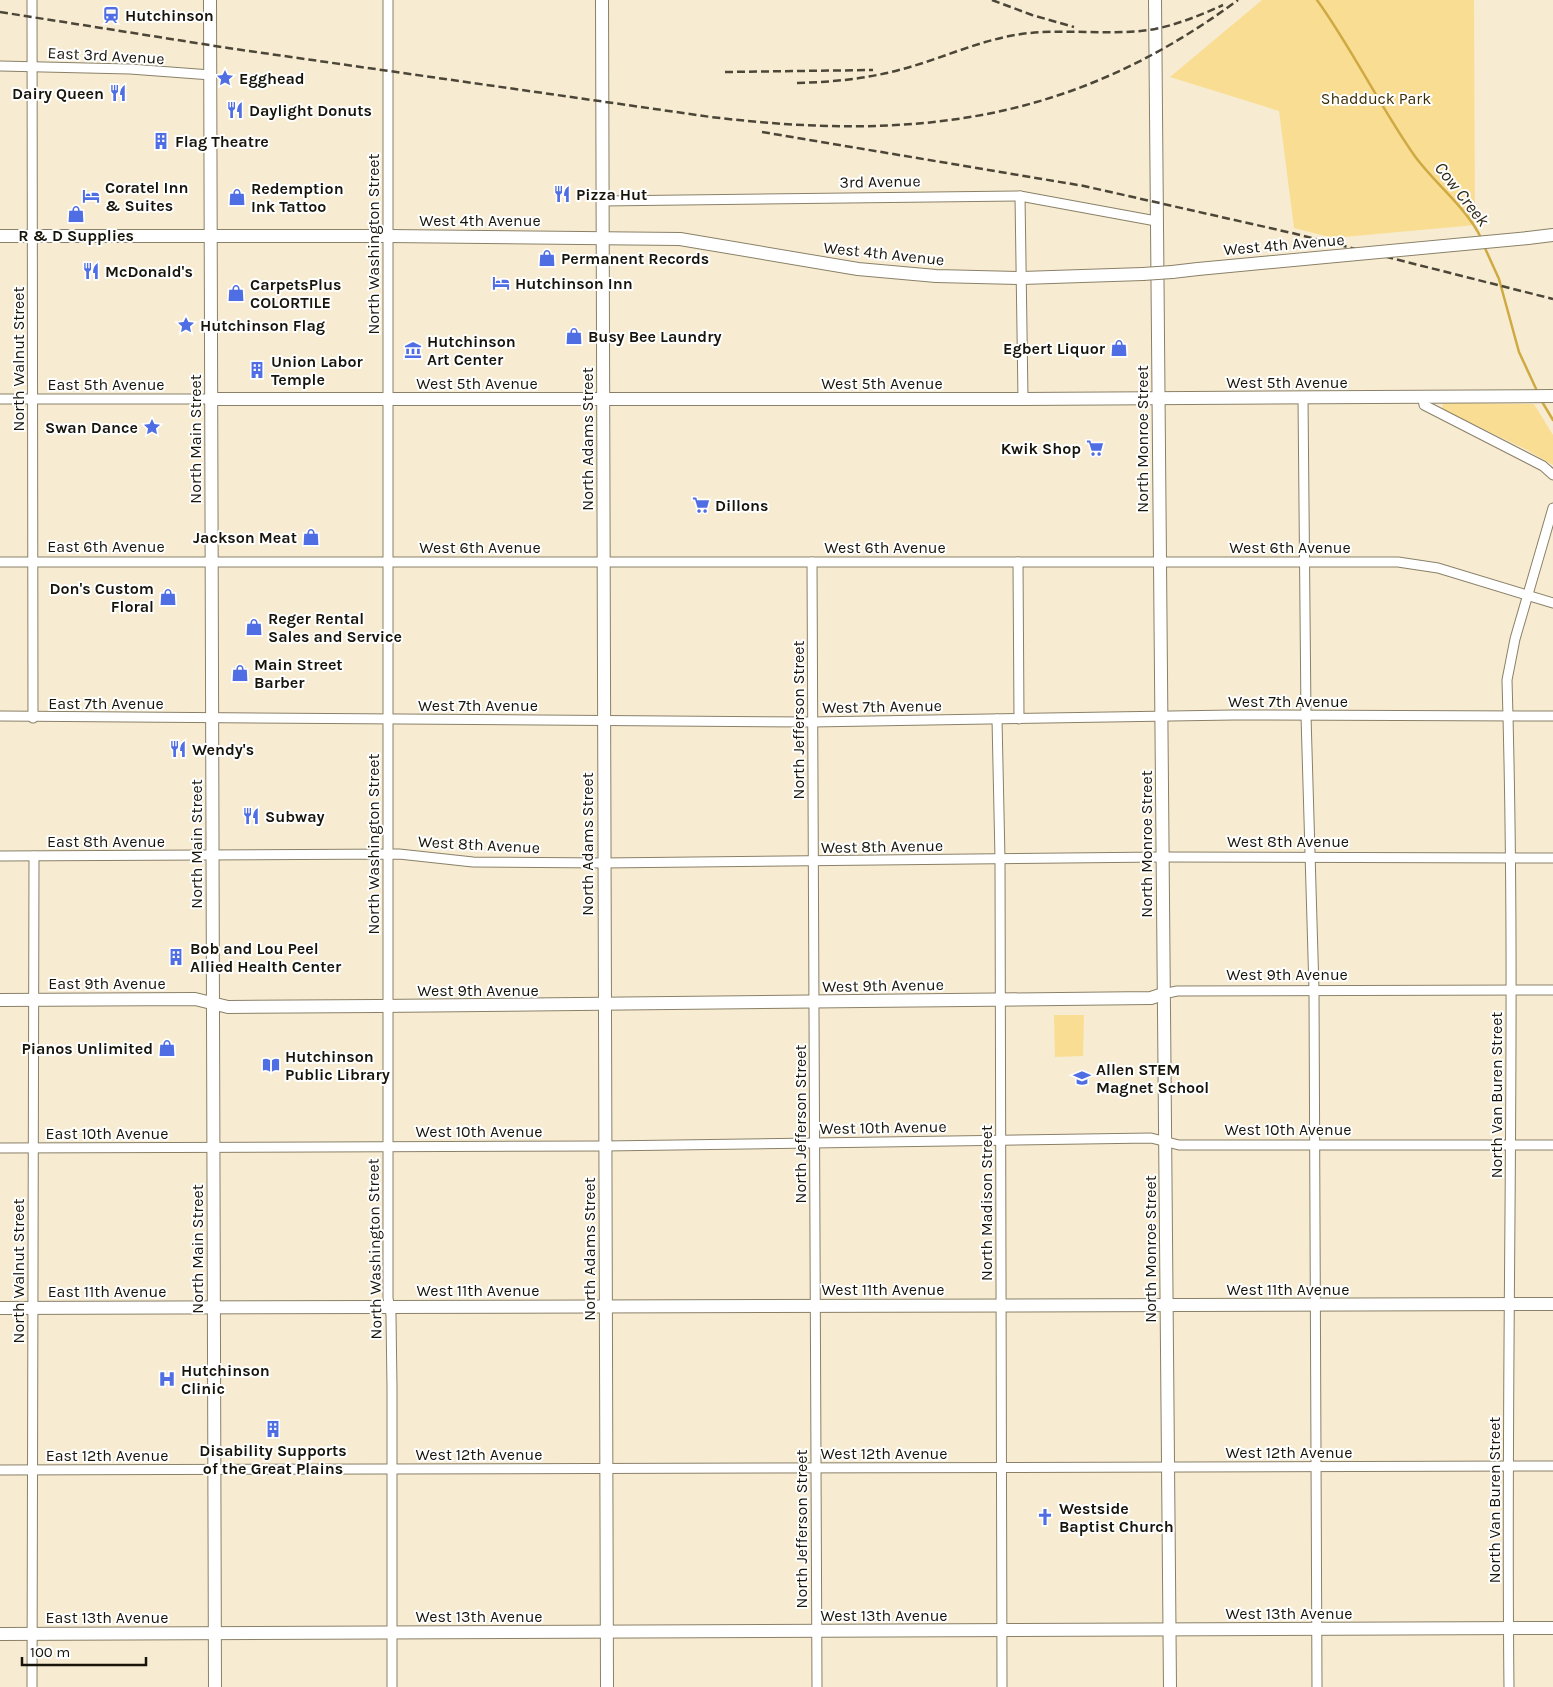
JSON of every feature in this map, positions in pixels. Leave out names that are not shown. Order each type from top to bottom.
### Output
[{"type":"street","name":"North Walnut Street","points":[[32,0],[33,718]]},
{"type":"street","name":"North Main Street","points":[[210,0],[215,1687]]},
{"type":"street","name":"North Washington Street","points":[[388,0],[389,719],[387,1147],[392,1469],[392,1687]]},
{"type":"street","name":"North Adams Street","points":[[602,0],[603,863],[607,1687]]},
{"type":"street","name":"North Monroe Street","points":[[1155,0],[1170,1687]]},
{"type":"street","name":"East 3rd Avenue","points":[[0,66],[211,75]]},
{"type":"street","name":"3rd Avenue","points":[[602,201],[1020,196],[1156,221]]},
{"type":"street","points":[[1020,196],[1023,399]]},
{"type":"street","name":"West 4th Avenue","points":[[0,236],[211,235],[680,239],[858,269],[936,276],[1022,278],[1172,272],[1553,235]]},
{"type":"street","name":"West 5th Avenue","points":[[211,399],[1158,399],[1553,396]]},
{"type":"street","points":[[1303,398],[1306,716],[1314,990],[1317,1687]]},
{"type":"street","points":[[1423,398],[1424,405],[1543,466],[1553,475]]},
{"type":"street","name":"East 5th Avenue","points":[[0,399],[211,399]]},
{"type":"street","name":"North Van Buren Street","points":[[1509,1687],[1508,1466],[1512,1146],[1507,680],[1515,638],[1553,508]]},
{"type":"street","name":"West 6th Avenue","points":[[211,561],[1408,562],[1438,568],[1553,602]]},
{"type":"street","name":"East 6th Avenue","points":[[0,562],[211,561]]},
{"type":"street","name":"North Jefferson Street","points":[[812,562],[817,1687]]},
{"type":"street","points":[[1018,562],[1020,719]]},
{"type":"street","name":"East 7th Avenue","points":[[0,716],[33,718],[212,718]]},
{"type":"street","name":"West 7th Avenue","points":[[212,718],[812,722],[1161,717],[1553,716]]},
{"type":"street","name":"North Madison Street","points":[[997,720],[1000,859],[1002,1687]]},
{"type":"street","name":"West 8th Avenue","points":[[213,856],[388,855],[473,862],[603,863],[814,862],[1162,856],[1553,858]]},
{"type":"street","name":"East 8th Avenue","points":[[0,856],[213,856]]},
{"type":"street","name":"North Walnut Street","points":[[32,1687],[34,856]]},
{"type":"street","name":"West 9th Avenue","points":[[213,1003],[228,1007],[604,1005],[1151,998],[1177,991],[1553,990]]},
{"type":"street","name":"East 9th Avenue","points":[[0,1000],[195,999],[213,1003]]},
{"type":"street","name":"West 10th Avenue","points":[[213,1147],[605,1146],[1151,1138],[1179,1145],[1553,1145]]},
{"type":"street","name":"East 10th Avenue","points":[[0,1148],[213,1147]]},
{"type":"street","name":"West 11th Avenue","points":[[214,1307],[1553,1304]]},
{"type":"street","name":"East 11th Avenue","points":[[0,1308],[214,1307]]},
{"type":"street","name":"West 12th Avenue","points":[[214,1470],[1553,1466]]},
{"type":"street","name":"East 12th Avenue","points":[[0,1470],[214,1470]]},
{"type":"street","name":"West 13th Avenue","points":[[214,1633],[1553,1628]]},
{"type":"street","name":"East 13th Avenue","points":[[0,1634],[214,1633]]},
{"type":"green space","name":"Shadduck Park","points":[[1262,0],[1474,0],[1475,225],[1333,238],[1294,228],[1279,111],[1170,77]]},
{"type":"green space","points":[[1443,403],[1534,404],[1553,435],[1553,465],[1527,450],[1442,409]]},
{"type":"green space","points":[[1054,1015],[1084,1015],[1083,1056],[1055,1057]]},
{"type":"waterway","name":"Cow Creek","points":[[1317,0],[1414,155],[1459,206],[1481,238]]},
{"type":"waterway","name":"Cow Creek","points":[[1484,246],[1499,279],[1519,352],[1538,393]]},
{"type":"waterway","name":"Cow Creek","points":[[1541,400],[1553,420]]},
{"type":"railway","points":[[992,0],[1032,15],[1074,27]]},
{"type":"railway","points":[[0,12],[228,48],[711,117],[784,124],[855,126],[922,123],[987,114],[1050,98],[1113,74],[1175,42],[1238,0]]},
{"type":"railway","points":[[797,83],[848,80],[874,76],[914,66],[985,42],[1015,35],[1155,29],[1173,25],[1223,5]]},
{"type":"railway","points":[[725,72],[873,70]]},
{"type":"railway","points":[[762,132],[1084,186],[1292,233],[1553,299]]},
{"type":"place","name":"Hutchinson","points":[[111,15]]},
{"type":"place","name":"Egghead","points":[[225,78]]},
{"type":"place","name":"Dairy Queen","points":[[118,93]]},
{"type":"place","name":"Daylight Donuts","points":[[235,110]]},
{"type":"place","name":"Flag Theatre","points":[[161,141]]},
{"type":"place","name":"Pizza Hut","points":[[562,194]]},
{"type":"place","name":"Coratel Inn & Suites","points":[[91,196]]},
{"type":"place","name":"Redemption Ink Tattoo","points":[[237,197]]},
{"type":"place","name":"R & D Supplies","points":[[76,214]]},
{"type":"place","name":"Permanent Records","points":[[547,258]]},
{"type":"place","name":"McDonald's","points":[[91,271]]},
{"type":"place","name":"Hutchinson Inn","points":[[501,283]]},
{"type":"place","name":"CarpetsPlus COLORTILE","points":[[236,293]]},
{"type":"place","name":"Hutchinson Flag","points":[[186,325]]},
{"type":"place","name":"Busy Bee Laundry","points":[[574,336]]},
{"type":"place","name":"Egbert Liquor","points":[[1119,348]]},
{"type":"place","name":"Hutchinson Art Center","points":[[413,350]]},
{"type":"place","name":"Union Labor Temple","points":[[257,370]]},
{"type":"place","name":"Swan Dance","points":[[152,427]]},
{"type":"place","name":"Kwik Shop","points":[[1095,448]]},
{"type":"place","name":"Dillons","points":[[701,505]]},
{"type":"place","name":"Jackson Meat","points":[[311,537]]},
{"type":"place","name":"Don's Custom Floral","points":[[168,597]]},
{"type":"place","name":"Reger Rental Sales and Service","points":[[254,627]]},
{"type":"place","name":"Main Street Barber","points":[[240,673]]},
{"type":"place","name":"Wendy's","points":[[178,749]]},
{"type":"place","name":"Subway","points":[[251,816]]},
{"type":"place","name":"Bob and Lou Peel Allied Health Center","points":[[176,957]]},
{"type":"place","name":"Pianos Unlimited","points":[[167,1048]]},
{"type":"place","name":"Hutchinson Public Library","points":[[271,1065]]},
{"type":"place","name":"Allen STEM Magnet School","points":[[1082,1078]]},
{"type":"place","name":"Hutchinson Clinic","points":[[167,1379]]},
{"type":"place","name":"Disability Supports of the Great Plains","points":[[273,1429]]},
{"type":"place","name":"Westside Baptist Church","points":[[1045,1517]]}]
